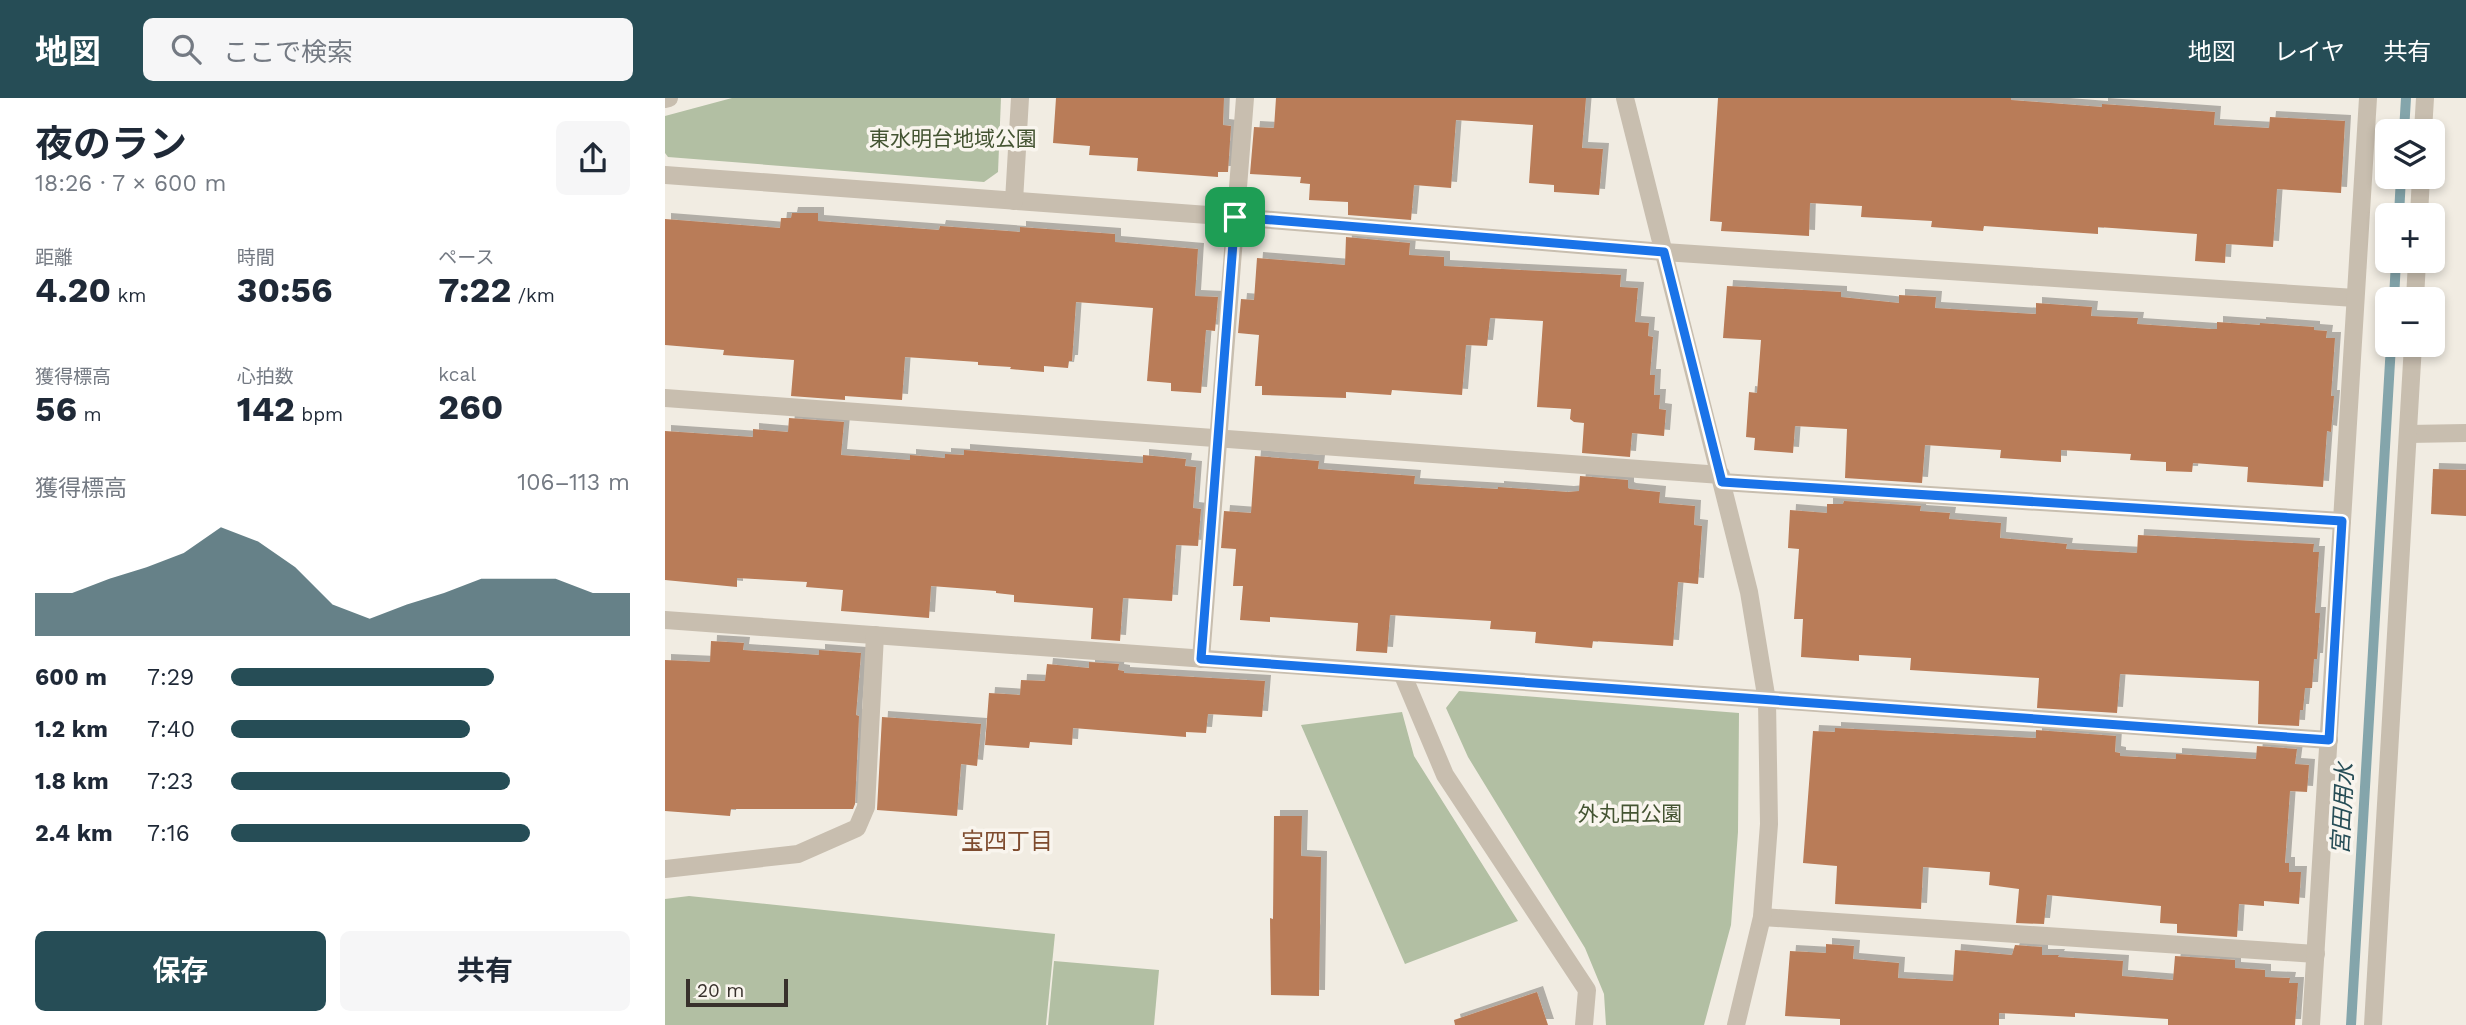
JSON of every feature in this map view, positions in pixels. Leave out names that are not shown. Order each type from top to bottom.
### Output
[{"type":"street","points":[[1014,201],[1020,98]]},
{"type":"street","points":[[1201,659],[1245,98]]},
{"type":"street","points":[[1625,98],[1749,592],[1767,701],[1769,824],[1762,917],[1736,1025]]},
{"type":"street","points":[[2311,1025],[2368,98]]},
{"type":"street","points":[[2424,119],[2425,98]]},
{"type":"street","points":[[665,175],[1664,252],[2355,298]]},
{"type":"street","points":[[2373,1025],[2412,357]]},
{"type":"street","points":[[665,398],[1721,478],[2342,521]]},
{"type":"street","points":[[2408,434],[2466,433]]},
{"type":"street","points":[[665,620],[2329,740]]},
{"type":"street","points":[[665,869],[798,854],[857,828],[866,807],[875,635]]},
{"type":"street","points":[[1402,673],[1445,775],[1587,990],[1584,1025]]},
{"type":"street","points":[[1762,917],[2316,954]]},
{"type":"green space","name":"東水明台地域公園","points":[[732,98],[1001,98],[998,172],[984,182],[668,157],[665,153],[665,116]]},
{"type":"green space","name":"外丸田公園","points":[[1459,691],[1739,713],[1738,832],[1731,925],[1704,1025],[1606,1025],[1604,994],[1585,948],[1468,757],[1446,708]]},
{"type":"green space","points":[[1402,712],[1414,756],[1518,921],[1405,964],[1301,725]]},
{"type":"green space","points":[[689,896],[1055,934],[1046,1025],[665,1025],[665,899]]},
{"type":"green space","points":[[1054,961],[1159,970],[1154,1025],[1048,1025]]},
{"type":"building","points":[[1056,98],[1224,98],[1223,125],[1231,126],[1228,172],[1218,172],[1218,177],[1137,171],[1138,158],[1089,155],[1090,146],[1053,143]]},
{"type":"building","points":[[1276,98],[1586,98],[1582,148],[1603,149],[1599,195],[1554,192],[1554,185],[1529,183],[1533,125],[1456,120],[1451,188],[1414,185],[1411,220],[1348,215],[1348,202],[1309,200],[1310,184],[1300,183],[1301,177],[1250,174],[1254,127],[1274,128]]},
{"type":"building","points":[[1718,98],[2011,98],[2102,107],[2102,104],[2215,112],[2214,125],[2269,128],[2270,117],[2345,121],[2341,193],[2277,189],[2273,247],[2226,244],[2225,263],[2195,261],[2197,234],[2098,227],[2098,234],[1984,226],[1983,231],[1931,227],[1932,221],[1861,217],[1862,206],[1810,203],[1809,236],[1721,231],[1722,222],[1710,221]]},
{"type":"building","points":[[792,213],[818,213],[818,221],[939,230],[940,226],[1020,232],[1020,227],[1115,234],[1115,242],[1198,249],[1195,296],[1218,297],[1215,331],[1206,330],[1201,393],[1171,391],[1171,383],[1147,381],[1153,308],[1076,302],[1072,361],[1069,361],[1068,368],[1044,366],[1044,372],[978,365],[978,362],[905,357],[902,400],[791,396],[794,360],[723,355],[724,350],[665,345],[665,219],[780,228],[781,218],[791,218]]},
{"type":"building","points":[[1346,237],[1410,243],[1409,255],[1444,257],[1444,266],[1621,275],[1620,287],[1638,288],[1635,322],[1649,323],[1648,336],[1653,337],[1650,375],[1655,375],[1654,395],[1660,395],[1659,409],[1666,410],[1664,436],[1632,433],[1630,457],[1582,453],[1584,423],[1570,419],[1571,409],[1537,407],[1543,321],[1490,318],[1487,346],[1466,345],[1462,395],[1392,390],[1391,395],[1346,392],[1346,398],[1262,395],[1262,386],[1255,386],[1259,335],[1238,333],[1241,299],[1254,300],[1257,258],[1345,265]]},
{"type":"building","points":[[1727,286],[1841,292],[1841,297],[1899,303],[1899,295],[1936,297],[1935,308],[2036,314],[2036,303],[2092,307],[2091,316],[2138,318],[2137,324],[2217,329],[2217,322],[2260,323],[2314,327],[2314,330],[2327,331],[2326,338],[2335,338],[2331,396],[2334,396],[2331,432],[2327,431],[2323,487],[2247,482],[2248,467],[2193,463],[2192,472],[2166,471],[2166,462],[2130,460],[2131,454],[2061,450],[2061,462],[2000,458],[2001,450],[1925,445],[1922,483],[1845,478],[1847,429],[1795,426],[1793,453],[1754,450],[1755,438],[1746,437],[1749,392],[1757,393],[1761,340],[1723,338]]},
{"type":"building","points":[[789,418],[844,422],[841,455],[910,460],[910,455],[945,458],[945,454],[964,455],[964,450],[1143,463],[1143,455],[1186,459],[1185,466],[1196,467],[1193,508],[1201,509],[1198,546],[1176,545],[1172,601],[1123,598],[1120,641],[1091,639],[1093,608],[1014,602],[1014,595],[996,591],[931,586],[929,618],[841,611],[843,590],[806,587],[807,582],[737,578],[737,587],[665,580],[665,431],[753,437],[753,429],[788,432]]},
{"type":"building","points":[[1255,456],[1319,461],[1318,469],[1415,476],[1414,484],[1568,492],[1579,491],[1580,476],[1628,480],[1630,489],[1660,492],[1659,503],[1695,506],[1694,525],[1702,526],[1698,584],[1678,582],[1673,646],[1593,641],[1592,648],[1535,643],[1536,632],[1490,629],[1491,621],[1390,615],[1387,653],[1356,651],[1358,623],[1270,617],[1270,622],[1240,620],[1243,586],[1233,586],[1236,549],[1221,548],[1224,511],[1251,513]]},
{"type":"building","points":[[2433,469],[2466,470],[2466,516],[2431,514]]},
{"type":"building","points":[[1844,501],[1921,506],[1920,511],[1950,513],[1949,519],[2001,523],[2000,538],[2067,544],[2066,549],[2137,553],[2138,535],[2314,544],[2313,552],[2319,552],[2315,613],[2320,613],[2317,659],[2314,659],[2312,688],[2305,688],[2299,726],[2258,724],[2259,681],[2120,674],[2117,713],[2037,708],[2039,678],[1910,670],[1911,658],[1859,655],[1859,661],[1801,657],[1803,619],[1794,619],[1799,549],[1788,548],[1790,510],[1827,513],[1827,504],[1843,504]]},
{"type":"building","points":[[711,641],[744,643],[743,650],[819,655],[819,650],[861,653],[853,809],[731,809],[730,816],[665,811],[665,660],[710,662]]},
{"type":"building","points":[[1089,662],[1119,664],[1118,670],[1124,673],[1265,681],[1262,717],[1208,714],[1206,733],[1186,732],[1186,737],[1073,728],[1072,745],[1030,742],[1029,748],[985,745],[989,693],[1020,695],[1021,680],[1045,681],[1047,664],[1089,668]]},
{"type":"building","points":[[882,717],[981,724],[977,766],[961,764],[957,816],[877,810]]},
{"type":"building","points":[[1835,728],[2036,738],[2036,730],[2116,736],[2115,752],[2120,753],[2120,756],[2176,759],[2176,754],[2256,759],[2257,746],[2297,749],[2295,764],[2309,765],[2307,792],[2290,791],[2285,863],[2289,863],[2289,872],[2301,872],[2299,904],[2264,901],[2264,906],[2239,904],[2237,937],[2177,933],[2177,924],[2160,923],[2161,906],[2047,895],[2044,924],[2016,923],[2019,889],[1989,885],[1990,872],[1923,867],[1921,909],[1835,904],[1837,866],[1803,863],[1813,731],[1835,732]]},
{"type":"building","points":[[1274,816],[1302,816],[1301,856],[1321,857],[1319,996],[1271,995],[1270,918],[1273,919]]},
{"type":"building","points":[[1826,944],[1854,946],[1853,959],[1899,963],[1898,978],[1953,981],[1955,950],[2012,955],[2015,945],[2042,947],[2042,955],[2123,961],[2122,976],[2173,980],[2175,956],[2235,960],[2235,968],[2265,970],[2265,977],[2290,978],[2289,983],[2298,983],[2295,1025],[2168,1025],[2168,1019],[2075,1013],[2075,1017],[1999,1013],[1999,1025],[1840,1025],[1840,1019],[1785,1016],[1790,951],[1826,953]]},
{"type":"building","points":[[1537,992],[1548,1025],[1455,1025],[1454,1020]]},
{"type":"waterway","name":"宮田用水","points":[[2405,119],[2406,98]]},
{"type":"waterway","name":"宮田用水","points":[[2400,189],[2400,203]]},
{"type":"waterway","name":"宮田用水","points":[[2395,273],[2395,287]]},
{"type":"waterway","name":"宮田用水","points":[[2351,1025],[2390,357]]},
{"type":"district","name":"宝四丁目","points":[[1007,841]]},
{"type":"route","points":[[1235,217],[1664,252],[1722,482],[2342,521],[2329,740],[1201,659],[1235,217]]}]
